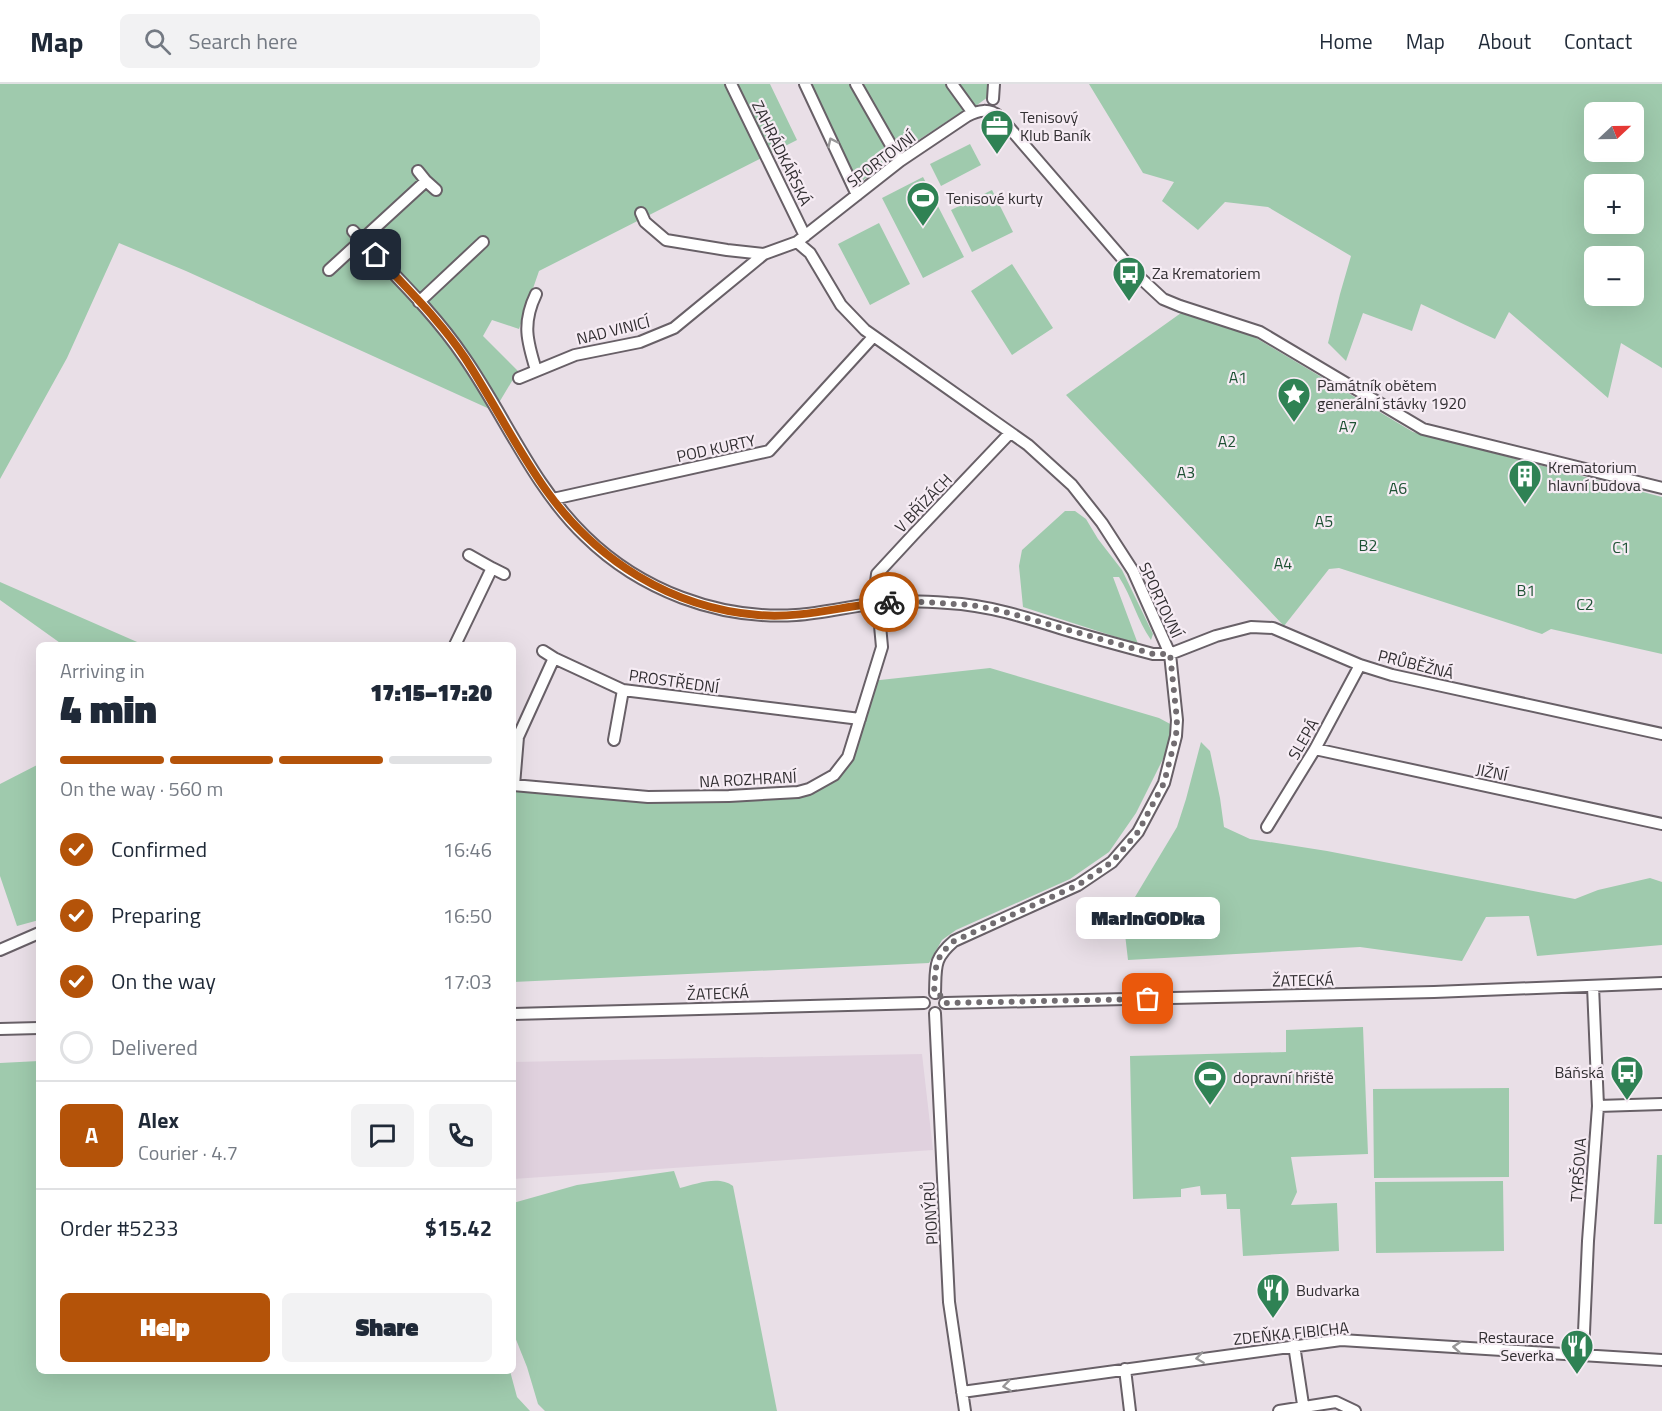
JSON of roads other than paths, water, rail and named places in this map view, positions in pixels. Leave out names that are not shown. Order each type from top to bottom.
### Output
[{"type":"street","name":"ZAHRÁDKÁŘSKÁ","points":[[731,84],[801,239]]},
{"type":"street","points":[[805,84],[857,195]]},
{"type":"street","points":[[856,84],[900,161]]},
{"type":"street","points":[[952,84],[973,113]]},
{"type":"street","points":[[993,99],[994,84]]},
{"type":"street","name":"SPORTOVNÍ","points":[[641,213],[645,222],[666,240],[764,254],[801,239],[900,161],[973,113],[989,111],[1000,117],[1134,272],[1163,299],[1260,332],[1423,429],[1601,477],[1662,488]]},
{"type":"street","points":[[418,171],[436,190]]},
{"type":"street","points":[[329,270],[357,235],[426,181]]},
{"type":"street","points":[[357,235],[420,302],[464,356],[530,465],[569,520],[585,537],[639,578],[696,603],[758,615],[795,615],[905,601],[972,605],[1153,654],[1170,654]]},
{"type":"street","name":"SPORTOVNÍ","points":[[801,239],[841,305],[873,337],[1028,445],[1072,485],[1102,523],[1133,571],[1170,654],[1177,720],[1176,736],[1164,783],[1138,832],[1112,862],[1078,885],[954,941],[943,950],[937,961],[934,993]]},
{"type":"street","points":[[420,302],[483,242]]},
{"type":"street","name":"NAD VINICÍ","points":[[519,378],[575,355],[640,342],[674,328],[764,254]]},
{"type":"street","points":[[536,370],[527,337],[527,321],[530,306],[537,294]]},
{"type":"street","name":"POD KURTY","points":[[553,499],[769,451],[873,337]]},
{"type":"street","name":"V BŘÍZÁCH","points":[[879,603],[877,574],[1010,433]]},
{"type":"street","points":[[469,555],[504,574]]},
{"type":"street","points":[[456,642],[492,568]]},
{"type":"street","name":"NA ROZHRANÍ","points":[[516,785],[648,797],[729,796],[798,792],[809,789],[834,776],[848,757],[882,647],[879,603]]},
{"type":"street","name":"PRŮBĚŽNÁ","points":[[1170,654],[1216,636],[1251,627],[1273,628],[1392,675],[1662,734]]},
{"type":"street","name":"PROSTŘEDNÍ","points":[[543,651],[623,690],[860,719]]},
{"type":"street","points":[[516,761],[518,737],[554,658]]},
{"type":"street","name":"SLEPÁ","points":[[1267,827],[1315,748],[1360,664]]},
{"type":"street","points":[[614,740],[623,690]]},
{"type":"street","name":"JIŽNÍ","points":[[1315,748],[1662,824]]},
{"type":"street","points":[[0,950],[36,934]]},
{"type":"street","name":"ŽATECKÁ","points":[[945,1003],[1434,992],[1662,983]]},
{"type":"street","name":"TYRŠOVA","points":[[1583,1355],[1598,1106],[1593,986]]},
{"type":"street","points":[[934,993],[940,995],[945,1003],[943,1009],[935,1013],[927,1009],[924,1003],[928,995],[934,993]]},
{"type":"street","name":"ŽATECKÁ","points":[[516,1014],[924,1003]]},
{"type":"street","name":"PIONÝRŮ","points":[[935,1013],[949,1302],[965,1411]]},
{"type":"street","points":[[0,1029],[36,1028]]},
{"type":"street","points":[[1598,1106],[1662,1104]]},
{"type":"street","name":"ZDEŇKA FIBICHA","points":[[962,1392],[1341,1340],[1662,1360]]},
{"type":"street","points":[[1294,1345],[1304,1409]]},
{"type":"street","points":[[1125,1369],[1130,1411]]},
{"type":"street","points":[[1279,1411],[1304,1409],[1336,1402],[1355,1411]]},
{"type":"place","name":"Tenisový Klub Baník","points":[[997,155]]},
{"type":"place","name":"Tenisové kurty","points":[[923,227]]},
{"type":"place","name":"Za Krematoriem","points":[[1129,302]]},
{"type":"place","name":"Památník obětem generální stávky 1920","points":[[1294,423]]},
{"type":"place","name":"Krematorium hlavní budova","points":[[1525,505]]},
{"type":"place","name":"MarinGODka","points":[[1148,999]]},
{"type":"place","name":"Báňská","points":[[1627,1101]]},
{"type":"place","name":"dopravní hřiště","points":[[1210,1106]]},
{"type":"place","name":"Budvarka","points":[[1273,1319]]},
{"type":"place","name":"Restaurace Severka","points":[[1577,1375]]},
{"type":"park label","name":"A1","points":[[1238,377]]},
{"type":"park label","name":"A7","points":[[1348,426]]},
{"type":"park label","name":"A2","points":[[1227,441]]},
{"type":"park label","name":"A3","points":[[1186,472]]},
{"type":"park label","name":"A6","points":[[1398,488]]},
{"type":"park label","name":"A5","points":[[1324,521]]},
{"type":"park label","name":"B2","points":[[1368,545]]},
{"type":"park label","name":"C1","points":[[1621,547]]},
{"type":"park label","name":"A4","points":[[1283,563]]},
{"type":"park label","name":"B1","points":[[1526,590]]},
{"type":"park label","name":"C2","points":[[1585,604]]}]
